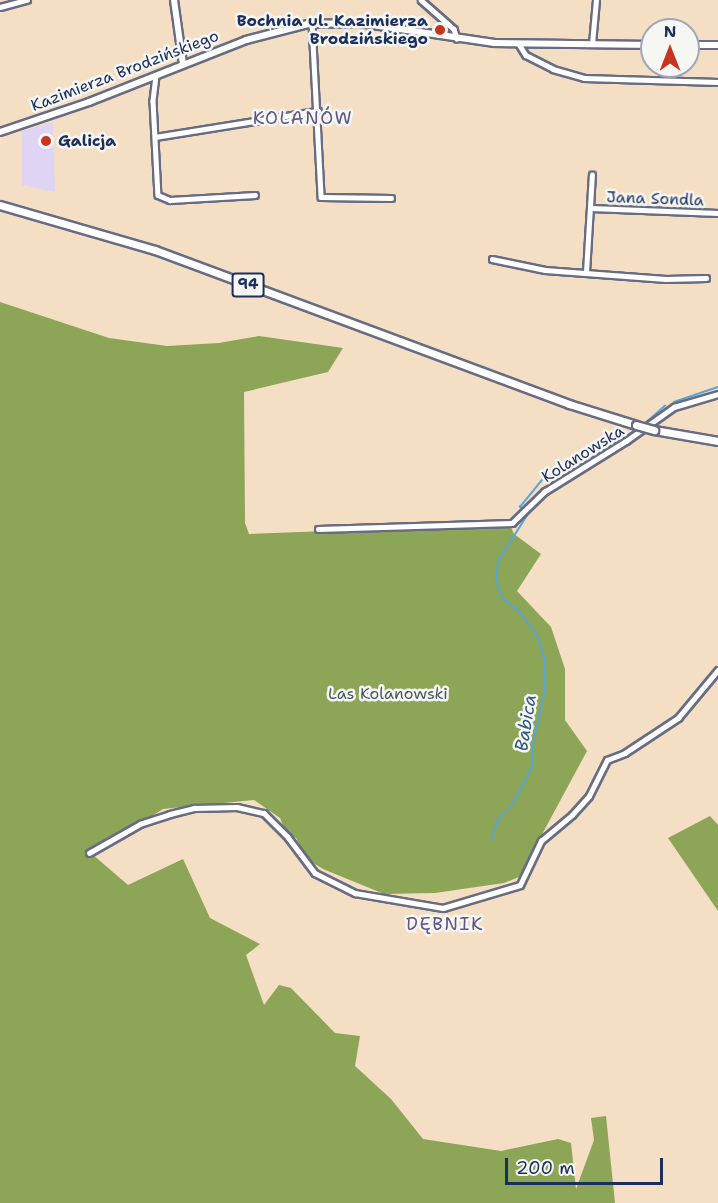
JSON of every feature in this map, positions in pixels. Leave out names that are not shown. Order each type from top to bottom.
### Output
[{"type":"main road","points":[[174,0],[183,64]]},
{"type":"main road","name":"Kazimierza Brodzińskiego","points":[[0,132],[156,76],[272,31],[312,23],[359,23],[456,39],[519,44],[640,45]]},
{"type":"main road","points":[[700,45],[718,45]]},
{"type":"main road","name":"94","points":[[0,207],[155,250],[569,404],[654,430],[718,441]]},
{"type":"street","points":[[0,7],[27,0]]},
{"type":"street","points":[[421,0],[454,29],[456,39]]},
{"type":"street","points":[[592,44],[596,0]]},
{"type":"street","points":[[312,23],[321,197],[391,198]]},
{"type":"street","points":[[519,44],[526,55],[561,72],[584,78],[718,82]]},
{"type":"street","points":[[156,76],[153,101],[158,195],[164,199],[255,195]]},
{"type":"street","points":[[155,137],[318,111]]},
{"type":"street","points":[[586,272],[592,175]]},
{"type":"street","name":"Jana Sondla","points":[[591,208],[718,213]]},
{"type":"street","points":[[492,259],[524,267],[666,279],[706,278]]},
{"type":"street","name":"Kolanowska","points":[[318,529],[512,523],[544,492],[626,441],[674,407],[718,394]]},
{"type":"street","points":[[89,853],[140,824],[170,813],[194,808],[237,807],[264,813],[288,837],[315,873],[355,893],[444,908],[520,885],[541,841],[572,815],[589,796],[607,760],[625,753],[678,718],[718,670]]},
{"type":"shaded area","points":[[53,122],[55,192],[22,185],[22,131]]},
{"type":"green space","name":"Las Kolanowski","points":[[0,302],[109,338],[167,346],[219,343],[259,336],[343,348],[328,372],[244,392],[245,523],[249,534],[487,525],[511,527],[514,534],[541,554],[517,591],[551,627],[565,669],[565,720],[587,751],[519,877],[504,883],[435,893],[384,894],[323,869],[307,859],[296,838],[286,832],[280,818],[254,800],[163,809],[92,854],[128,885],[183,859],[210,918],[260,944],[246,955],[264,1005],[279,985],[291,988],[335,1033],[360,1036],[355,1066],[391,1099],[423,1139],[501,1151],[558,1139],[571,1143],[576,1189],[594,1140],[591,1118],[606,1116],[615,1203],[0,1203]]},
{"type":"green space","points":[[710,816],[718,825],[718,911],[668,838]]},
{"type":"waterway","name":"Babica","points":[[674,402],[718,387]]},
{"type":"waterway","name":"Babica","points":[[643,425],[665,406]]},
{"type":"waterway","name":"Babica","points":[[522,509],[520,507],[551,469],[574,466],[640,428]]},
{"type":"waterway","name":"Babica","points":[[491,840],[499,818],[513,804],[532,767],[533,743],[544,695],[544,658],[537,635],[518,611],[502,598],[496,581],[498,561],[528,514]]},
{"type":"place","name":"Bochnia ul. Kazimierza Brodzińskiego","points":[[440,30]]},
{"type":"place","name":"Galicja","points":[[46,141]]},
{"type":"district","name":"KOLANÓW","points":[[303,118]]},
{"type":"district","name":"DĘBNIK","points":[[445,924]]}]
